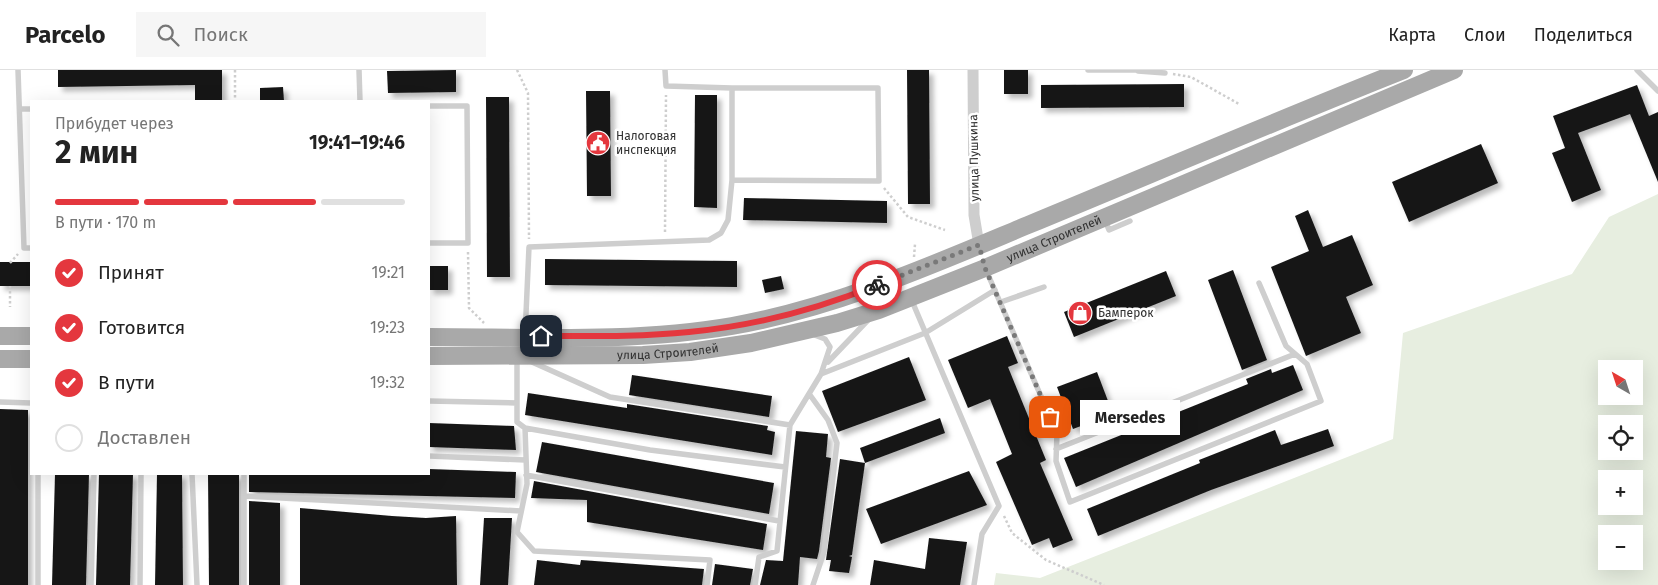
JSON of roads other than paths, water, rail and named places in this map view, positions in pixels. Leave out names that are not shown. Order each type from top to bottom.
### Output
[{"type":"main road","name":"улица Строителей","points":[[430,337],[525,337],[689,332],[734,326],[829,302],[979,245],[1375,78],[1404,70]]},
{"type":"main road","name":"улица Строителей","points":[[430,356],[643,355],[690,352],[720,349],[804,332],[878,310],[985,268],[1454,70]]},
{"type":"main road","points":[[979,245],[985,268]]},
{"type":"main road","points":[[0,336],[30,336]]},
{"type":"main road","points":[[0,359],[30,359]]},
{"type":"street","name":"улица Пушкина","points":[[973,70],[974,215],[979,245]]},
{"type":"lane","points":[[18,70],[24,248],[30,248]]},
{"type":"lane","points":[[359,70],[360,100]]},
{"type":"lane","points":[[665,70],[666,86],[878,88],[879,181],[732,180]]},
{"type":"lane","points":[[1088,70],[1138,70],[1165,73]]},
{"type":"lane","points":[[1637,70],[1658,91]]},
{"type":"lane","points":[[525,337],[529,247],[709,240],[721,233],[728,220],[732,180],[732,88]]},
{"type":"lane","points":[[430,106],[466,106],[468,243],[430,243]]},
{"type":"lane","points":[[20,109],[30,109]]},
{"type":"lane","points":[[1104,218],[1109,230],[1130,221]]},
{"type":"lane","points":[[985,268],[1056,433],[1056,461],[1070,502],[1321,401],[1307,364],[1286,346],[1259,283]]},
{"type":"lane","points":[[1001,302],[1044,287]]},
{"type":"lane","points":[[821,374],[926,333],[996,290]]},
{"type":"lane","points":[[910,298],[1000,506],[982,534],[974,585]]},
{"type":"lane","points":[[826,363],[878,310]]},
{"type":"lane","points":[[755,585],[758,557],[776,551],[790,425],[810,395],[821,374],[830,347],[825,339],[804,332]]},
{"type":"lane","points":[[1056,449],[1295,354]]},
{"type":"lane","points":[[785,467],[650,450],[525,428],[517,422],[517,355],[610,397],[790,425]]},
{"type":"lane","points":[[810,395],[828,420],[837,444],[824,552],[814,585]]},
{"type":"lane","points":[[430,401],[517,403]]},
{"type":"lane","points":[[0,402],[30,403]]},
{"type":"lane","points":[[525,428],[526,475],[517,532],[534,551],[710,560],[707,585]]},
{"type":"lane","points":[[430,456],[525,460]]},
{"type":"lane","points":[[38,475],[38,585]]},
{"type":"lane","points":[[91,585],[94,475]]},
{"type":"lane","points":[[140,585],[141,475]]},
{"type":"lane","points":[[192,475],[197,585]]},
{"type":"lane","points":[[244,475],[244,585]]},
{"type":"lane","points":[[526,475],[778,521]]},
{"type":"lane","points":[[245,496],[521,511]]},
{"type":"place","name":"Налоговая инспекция","points":[[598,143]]},
{"type":"place","name":"Бамперок","points":[[1080,313]]},
{"type":"place","name":"Mersedes","points":[[1050,417]]}]
